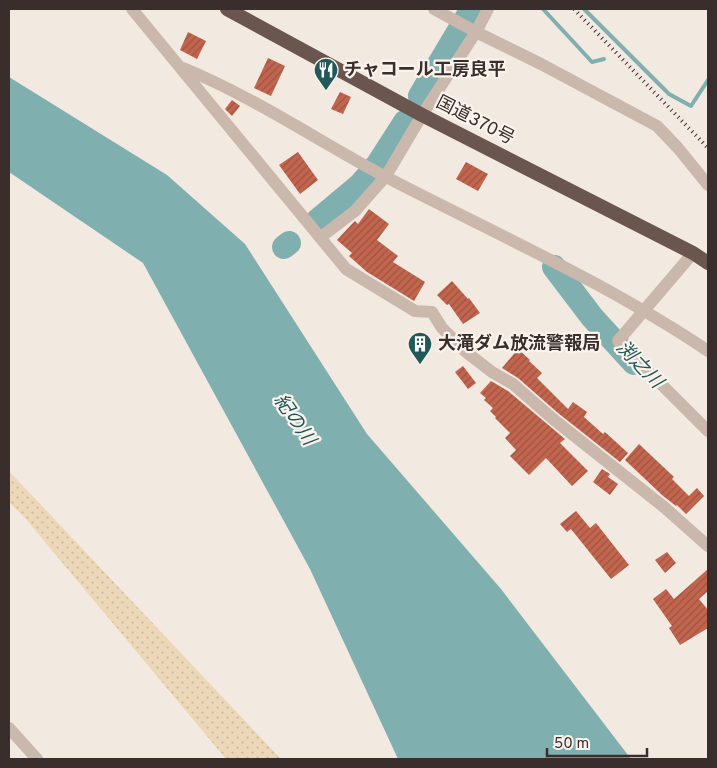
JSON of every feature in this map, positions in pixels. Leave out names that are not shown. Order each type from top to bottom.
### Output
[{"type":"highway","name":"国道370号","points":[[227,9],[422,115],[708,261]]},
{"type":"street","points":[[132,9],[346,269],[415,311],[432,312],[442,328],[466,352],[492,372],[513,384],[708,546]]},
{"type":"street","points":[[434,9],[464,22],[657,126],[678,148],[708,185]]},
{"type":"street","points":[[321,237],[355,212],[422,115],[464,22],[488,9]]},
{"type":"street","points":[[182,68],[215,81],[382,175],[646,310],[708,352]]},
{"type":"street","points":[[693,253],[618,341],[708,431]]},
{"type":"street","points":[[9,728],[37,759]]},
{"type":"sand","points":[[9,471],[281,759],[226,759],[25,518],[9,502]]},
{"type":"water","name":"紀の川","points":[[9,77],[167,175],[245,244],[367,434],[501,589],[631,759],[398,759],[310,569],[143,263],[9,172]]},
{"type":"building","points":[[188,32],[206,41],[197,59],[180,50]]},
{"type":"building","points":[[268,58],[285,66],[271,96],[254,88]]},
{"type":"building","points":[[340,92],[351,97],[343,114],[331,109]]},
{"type":"building","points":[[232,100],[240,106],[232,116],[225,109]]},
{"type":"building","points":[[298,152],[318,180],[300,194],[279,165]]},
{"type":"building","points":[[466,162],[488,174],[478,191],[456,179]]},
{"type":"building","points":[[369,209],[389,224],[377,240],[398,256],[393,262],[425,282],[414,301],[367,272],[349,256],[352,253],[337,240],[355,221],[358,224]]},
{"type":"building","points":[[452,281],[469,298],[480,313],[463,324],[449,304],[447,305],[437,295]]},
{"type":"building","points":[[518,349],[542,373],[537,378],[568,409],[573,402],[587,412],[584,417],[603,434],[605,432],[628,453],[620,462],[558,413],[518,378],[502,368]]},
{"type":"building","points":[[463,366],[476,383],[468,389],[455,372]]},
{"type":"building","points":[[491,381],[508,391],[565,439],[560,443],[588,471],[572,486],[546,458],[529,475],[510,456],[516,450],[505,438],[510,433],[495,418],[490,411],[493,408],[484,400],[486,398],[480,393]]},
{"type":"building","points":[[639,444],[674,477],[672,479],[689,496],[697,488],[704,496],[686,514],[662,495],[625,460]]},
{"type":"building","points":[[602,469],[610,474],[608,477],[618,484],[610,495],[593,482]]},
{"type":"building","points":[[576,511],[590,528],[596,523],[629,565],[611,579],[571,529],[567,532],[560,524]]},
{"type":"building","points":[[667,552],[676,563],[665,573],[655,560]]},
{"type":"building","points":[[708,569],[708,591],[699,599],[708,610],[708,628],[680,645],[669,628],[672,626],[653,599],[666,589],[674,599]]},
{"type":"waterway","name":"渕之川","points":[[420,96],[472,9]]},
{"type":"waterway","points":[[543,9],[592,62],[604,59]]},
{"type":"waterway","points":[[584,9],[669,94],[691,106],[708,80]]},
{"type":"waterway","points":[[317,221],[360,185],[378,164],[405,122]]},
{"type":"waterway","points":[[284,247],[289,243]]},
{"type":"waterway","name":"渕之川","points":[[554,267],[592,317],[634,363]]},
{"type":"railway","points":[[574,9],[708,148]]},
{"type":"place","name":"チャコール工房良平","points":[[326,91]]},
{"type":"place","name":"大滝ダム放流警報局","points":[[420,365]]}]
